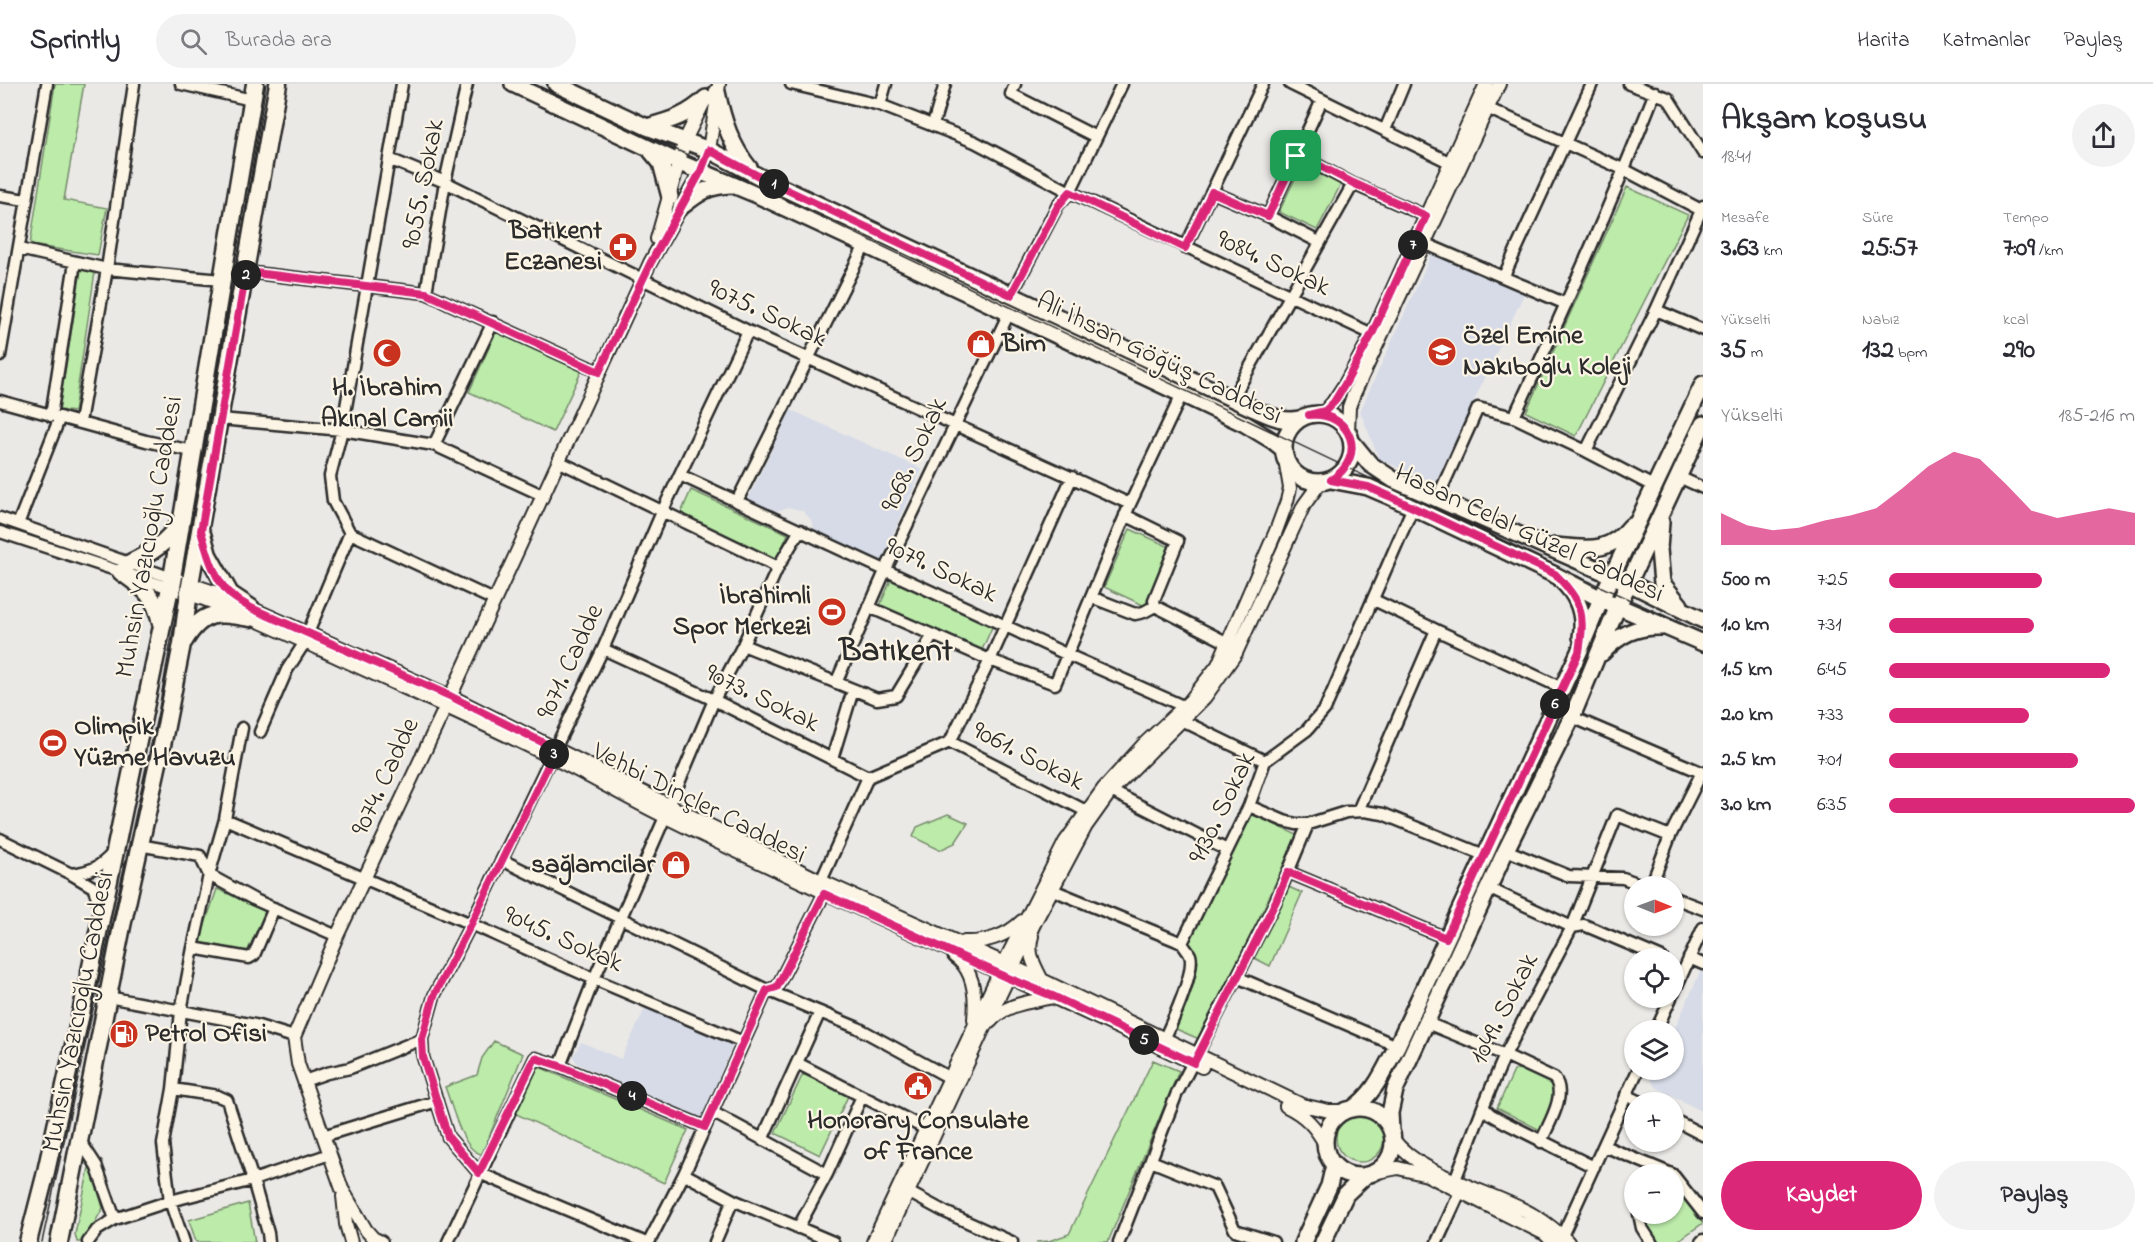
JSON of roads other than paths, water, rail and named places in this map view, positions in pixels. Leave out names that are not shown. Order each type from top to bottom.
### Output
[{"type":"main road","name":"Muhsin Yazıcıoğlu Caddesi","points":[[59,1242],[182,644],[278,84]]},
{"type":"main road","name":"Ali İhsan Göğüş Caddesi","points":[[513,84],[680,163],[735,185],[865,245],[1245,424],[1274,441],[1283,449],[1285,459]]},
{"type":"main road","name":"Ali İhsan Göğüş Caddesi","points":[[556,84],[647,127],[709,150],[753,173],[1232,399],[1280,420],[1290,422],[1304,417]]},
{"type":"main road","points":[[647,127],[678,118],[693,110],[713,89],[732,142],[753,173]]},
{"type":"main road","name":"Muhsin Yazıcıoğlu Caddesi","points":[[28,1238],[45,1176],[116,851],[171,583],[254,92]]},
{"type":"main road","points":[[646,147],[661,163],[675,202],[709,188],[735,185]]},
{"type":"main road","points":[[1303,1242],[1329,1186],[1334,1165],[1326,1146],[1330,1125],[1363,1101],[1378,1082],[1703,384]]},
{"type":"main road","points":[[1320,414],[1331,416],[1341,422],[1350,437],[1352,454],[1349,463],[1341,474],[1326,482],[1309,482],[1298,477],[1290,469],[1285,459],[1283,448],[1285,438],[1291,427],[1304,417],[1320,414]]},
{"type":"main road","points":[[1323,1242],[1346,1194],[1369,1174],[1379,1169],[1388,1158],[1392,1145],[1390,1113],[1395,1090],[1490,889],[1506,850],[1572,717],[1618,606],[1703,424]]},
{"type":"main road","name":"Hasan Celal Güzel Caddesi","points":[[1350,437],[1370,464],[1394,480],[1629,583],[1703,620]]},
{"type":"main road","name":"Hasan Celal Güzel Caddesi","points":[[1326,482],[1368,487],[1555,574],[1601,599],[1703,643]]},
{"type":"main road","points":[[1543,545],[1589,549],[1604,547],[1624,535],[1642,512]]},
{"type":"main road","points":[[1662,513],[1659,549],[1662,583],[1686,612]]},
{"type":"main road","points":[[162,628],[158,609],[151,596],[125,567],[160,546],[180,523]]},
{"type":"main road","points":[[201,531],[208,555],[224,585],[230,594],[251,613]]},
{"type":"main road","points":[[1555,574],[1569,588],[1582,614],[1583,625],[1579,652]]},
{"type":"main road","points":[[182,644],[193,625],[207,617],[222,613],[251,613]]},
{"type":"main road","points":[[1596,660],[1612,642],[1633,630],[1643,627],[1669,628]]},
{"type":"main road","points":[[1348,1110],[1365,1109],[1378,1114],[1391,1134]]},
{"type":"main road","points":[[1334,1165],[1352,1175],[1369,1174]]},
{"type":"street","points":[[0,356],[47,84]]},
{"type":"street","points":[[80,422],[107,269],[134,84]]},
{"type":"street","points":[[181,84],[254,92]]},
{"type":"street","points":[[402,84],[342,430],[330,476],[333,501],[350,533],[494,600]]},
{"type":"street","name":"9055. Sokak","points":[[426,293],[445,182],[467,84]]},
{"type":"street","name":"9084. Sokak","points":[[791,84],[880,105],[975,142],[1070,192],[1185,248],[1372,334]]},
{"type":"street","points":[[880,105],[886,84]]},
{"type":"street","points":[[933,125],[945,84]]},
{"type":"street","points":[[1015,84],[1011,94],[1096,137]]},
{"type":"street","points":[[1011,295],[1058,206],[1070,192],[1122,84]]},
{"type":"street","points":[[1185,248],[1263,84]]},
{"type":"street","points":[[1290,84],[1451,163]]},
{"type":"street","points":[[1385,130],[1404,84]]},
{"type":"street","points":[[1304,417],[1325,411],[1334,402],[1372,334],[1486,84]]},
{"type":"street","points":[[1350,437],[1349,407],[1353,396],[1500,84]]},
{"type":"street","points":[[1504,276],[1592,84]]},
{"type":"street","points":[[1629,84],[1668,98],[1703,153]]},
{"type":"street","points":[[675,202],[685,140],[713,89]]},
{"type":"street","points":[[675,202],[701,171],[709,150],[713,89]]},
{"type":"street","points":[[1514,417],[1624,170],[1655,92]]},
{"type":"street","points":[[1268,216],[1322,100]]},
{"type":"street","points":[[1489,109],[1702,208],[1656,310],[1586,451]]},
{"type":"street","points":[[1297,154],[1353,183],[1426,216]]},
{"type":"street","name":"9075. Sokak","points":[[388,159],[445,182],[748,331],[1130,504]]},
{"type":"street","points":[[1232,399],[1353,183]]},
{"type":"street","points":[[1212,192],[1268,216],[1319,242]]},
{"type":"street","points":[[0,196],[26,200]]},
{"type":"street","name":"9074. Cadde","points":[[294,1037],[337,936],[650,264],[675,202]]},
{"type":"street","points":[[1426,244],[1566,303]]},
{"type":"street","points":[[737,501],[865,245]]},
{"type":"street","points":[[19,249],[107,269],[221,280]]},
{"type":"street","points":[[18,524],[56,416],[75,262]]},
{"type":"street","points":[[246,272],[426,293],[599,372]]},
{"type":"street","points":[[1656,310],[1703,330]]},
{"type":"street","name":"9068. Sokak","points":[[836,683],[886,569],[1009,313]]},
{"type":"street","points":[[434,445],[493,322]]},
{"type":"street","name":"9071. Cadde","points":[[647,1242],[479,1173],[448,1137],[423,1057],[422,1039],[434,996],[554,753],[603,649],[662,512],[748,331]]},
{"type":"street","points":[[869,607],[990,660],[1055,684],[1125,514],[1182,394]]},
{"type":"street","points":[[0,401],[192,451]]},
{"type":"street","points":[[1437,499],[1478,408],[1514,417],[1655,487]]},
{"type":"street","points":[[220,419],[342,430],[434,445],[543,495]]},
{"type":"street","points":[[885,1242],[977,1030],[1033,917],[1065,842],[1104,788],[1135,753],[1183,706],[1218,665],[1287,501],[1290,488],[1285,459]]},
{"type":"street","points":[[558,461],[778,567]]},
{"type":"street","name":"9079. Sokak","points":[[680,475],[1183,706]]},
{"type":"street","points":[[821,881],[868,777],[950,742],[990,660],[1072,477]]},
{"type":"street","points":[[1679,477],[1703,488]]},
{"type":"street","points":[[956,941],[977,943],[994,938],[1013,930],[1033,917],[1053,890],[1086,826],[1111,792],[1218,681],[1236,653],[1304,505],[1326,482]]},
{"type":"street","name":"9130. Sokak","points":[[1182,943],[1249,806],[1265,761],[1307,730],[1325,709],[1413,507]]},
{"type":"street","points":[[1125,514],[1178,541],[1154,600],[1155,606]]},
{"type":"street","points":[[0,518],[125,567],[190,588],[448,701],[554,753],[670,804],[821,881],[956,941],[1055,997],[1196,1059],[1302,1105],[1329,1111],[1348,1110]]},
{"type":"street","points":[[670,804],[714,700],[743,645],[778,567],[800,530]]},
{"type":"street","points":[[0,532],[125,567]]},
{"type":"street","points":[[260,732],[286,670],[306,638],[350,533]]},
{"type":"street","points":[[1091,597],[1135,614],[1155,606]]},
{"type":"street","points":[[1374,600],[1562,688]]},
{"type":"street","points":[[1155,606],[1228,643]]},
{"type":"street","points":[[1358,811],[1436,630]]},
{"type":"street","points":[[743,645],[877,699],[896,696],[933,635]]},
{"type":"street","name":"9073. Sokak","points":[[603,649],[714,700],[868,777]]},
{"type":"street","points":[[832,759],[853,690]]},
{"type":"street","points":[[1572,717],[1703,773],[1670,836],[1655,876]]},
{"type":"street","points":[[1181,720],[1265,761]]},
{"type":"street","points":[[184,1242],[171,1201],[163,1144],[173,1089],[181,1011],[209,875],[225,819],[242,728]]},
{"type":"street","name":"9061. Sokak","points":[[950,742],[1086,811]]},
{"type":"street","name":"Vehbi Dinçler Caddesi","points":[[554,753],[664,817],[824,894],[941,947],[1006,970]]},
{"type":"street","points":[[1111,792],[1227,850]]},
{"type":"street","points":[[1249,806],[1284,821],[1308,824],[1346,812],[1383,814],[1484,855]]},
{"type":"street","name":"1049. Sokak","points":[[1594,1167],[1541,1142],[1490,1114],[1483,1107],[1505,1055],[1572,927],[1617,815],[1670,836]]},
{"type":"street","points":[[560,1066],[664,817]]},
{"type":"street","name":"9045. Sokak","points":[[225,819],[471,924],[594,980],[743,1042]]},
{"type":"street","points":[[1119,1242],[1177,1093],[1276,901],[1308,824]]},
{"type":"street","points":[[0,840],[71,873],[93,887],[101,904],[102,914]]},
{"type":"street","points":[[139,845],[200,856],[209,875],[274,908],[337,936]]},
{"type":"street","points":[[1506,850],[1569,876],[1624,878]]},
{"type":"street","points":[[71,873],[89,872],[101,866],[116,851]]},
{"type":"street","points":[[502,860],[767,990],[858,1028],[950,1078]]},
{"type":"street","points":[[1288,872],[1446,938]]},
{"type":"street","points":[[1490,889],[1572,927],[1584,925],[1638,948]]},
{"type":"street","points":[[1053,890],[1182,943],[1190,955],[1191,967],[1177,1010],[1162,1044]]},
{"type":"street","points":[[647,1242],[684,1174],[767,990],[777,987],[824,894]]},
{"type":"street","points":[[1684,902],[1703,909]]},
{"type":"street","points":[[193,948],[249,958],[254,955],[274,908]]},
{"type":"street","points":[[1033,917],[1029,945],[1032,962],[1042,980]]},
{"type":"street","points":[[1684,970],[1703,928]]},
{"type":"street","points":[[941,947],[960,960],[975,990],[977,1030]]},
{"type":"street","points":[[1687,963],[1703,964]]},
{"type":"street","points":[[1006,970],[1042,980],[1162,1044]]},
{"type":"street","points":[[1237,977],[1396,1046]]},
{"type":"street","points":[[108,997],[255,1025],[294,1037],[298,1064],[342,1189],[346,1224],[351,1241]]},
{"type":"street","points":[[873,1242],[950,1078],[977,1030],[1008,1008],[1055,997]]},
{"type":"street","points":[[762,1140],[820,1012]]},
{"type":"street","points":[[1427,1023],[1554,1078],[1558,1083],[1558,1100],[1541,1142]]},
{"type":"street","points":[[304,1081],[350,1068],[422,1039]]},
{"type":"street","points":[[448,1242],[535,1058],[560,1066],[705,1127]]},
{"type":"street","points":[[1196,1059],[1302,1114],[1318,1132],[1326,1146]]},
{"type":"street","points":[[797,1063],[926,1129]]},
{"type":"street","points":[[173,1089],[218,1096],[227,1100],[253,1180],[269,1242]]},
{"type":"street","points":[[798,1228],[827,1174],[862,1096]]},
{"type":"street","points":[[1369,1174],[1398,1168],[1427,1175],[1534,1215],[1561,1240],[1624,1100]]},
{"type":"street","points":[[323,1136],[437,1101]]},
{"type":"street","points":[[1437,1242],[1483,1107]]},
{"type":"street","points":[[712,1112],[827,1174]]},
{"type":"street","points":[[1684,1125],[1703,1135]]},
{"type":"street","points":[[1391,1134],[1403,1152],[1457,1186]]},
{"type":"street","points":[[80,1139],[96,1165],[115,1219]]},
{"type":"street","points":[[1604,1146],[1641,1164]]},
{"type":"street","points":[[88,1242],[92,1234],[115,1219],[171,1201],[253,1180],[330,1154]]},
{"type":"street","points":[[1151,1161],[1215,1186],[1235,1230],[1272,1242]]},
{"type":"street","points":[[684,1174],[734,1200],[833,1242]]},
{"type":"street","points":[[342,1189],[373,1238]]},
{"type":"street","points":[[1684,1189],[1703,1213]]},
{"type":"street","points":[[908,1192],[945,1212],[1012,1242]]},
{"type":"street","points":[[715,1242],[734,1200]]},
{"type":"street","points":[[1641,1224],[1652,1242]]},
{"type":"street","points":[[351,1241],[355,1232],[373,1238]]},
{"type":"tram line","points":[[42,1242],[159,708],[212,415],[266,84]]},
{"type":"tram line","points":[[531,84],[754,185],[1516,548],[1703,633]]},
{"type":"place","name":"Batıkent Eczanesi","points":[[623,247]]},
{"type":"place","name":"Bim","points":[[981,344]]},
{"type":"place","name":"Özel Emine Nakıboğlu Koleji","points":[[1442,352]]},
{"type":"place","name":"H. İbrahim Akınal Camii","points":[[387,353]]},
{"type":"place","name":"İbrahimli Spor Merkezi","points":[[832,612]]},
{"type":"place","name":"Olimpik Yüzme Havuzu","points":[[53,743]]},
{"type":"place","name":"sağlamcilar","points":[[676,865]]},
{"type":"place","name":"Petrol Ofisi","points":[[124,1034]]},
{"type":"place","name":"Honorary Consulate of France","points":[[918,1086]]},
{"type":"district","name":"Batıkent","points":[[896,652]]}]
